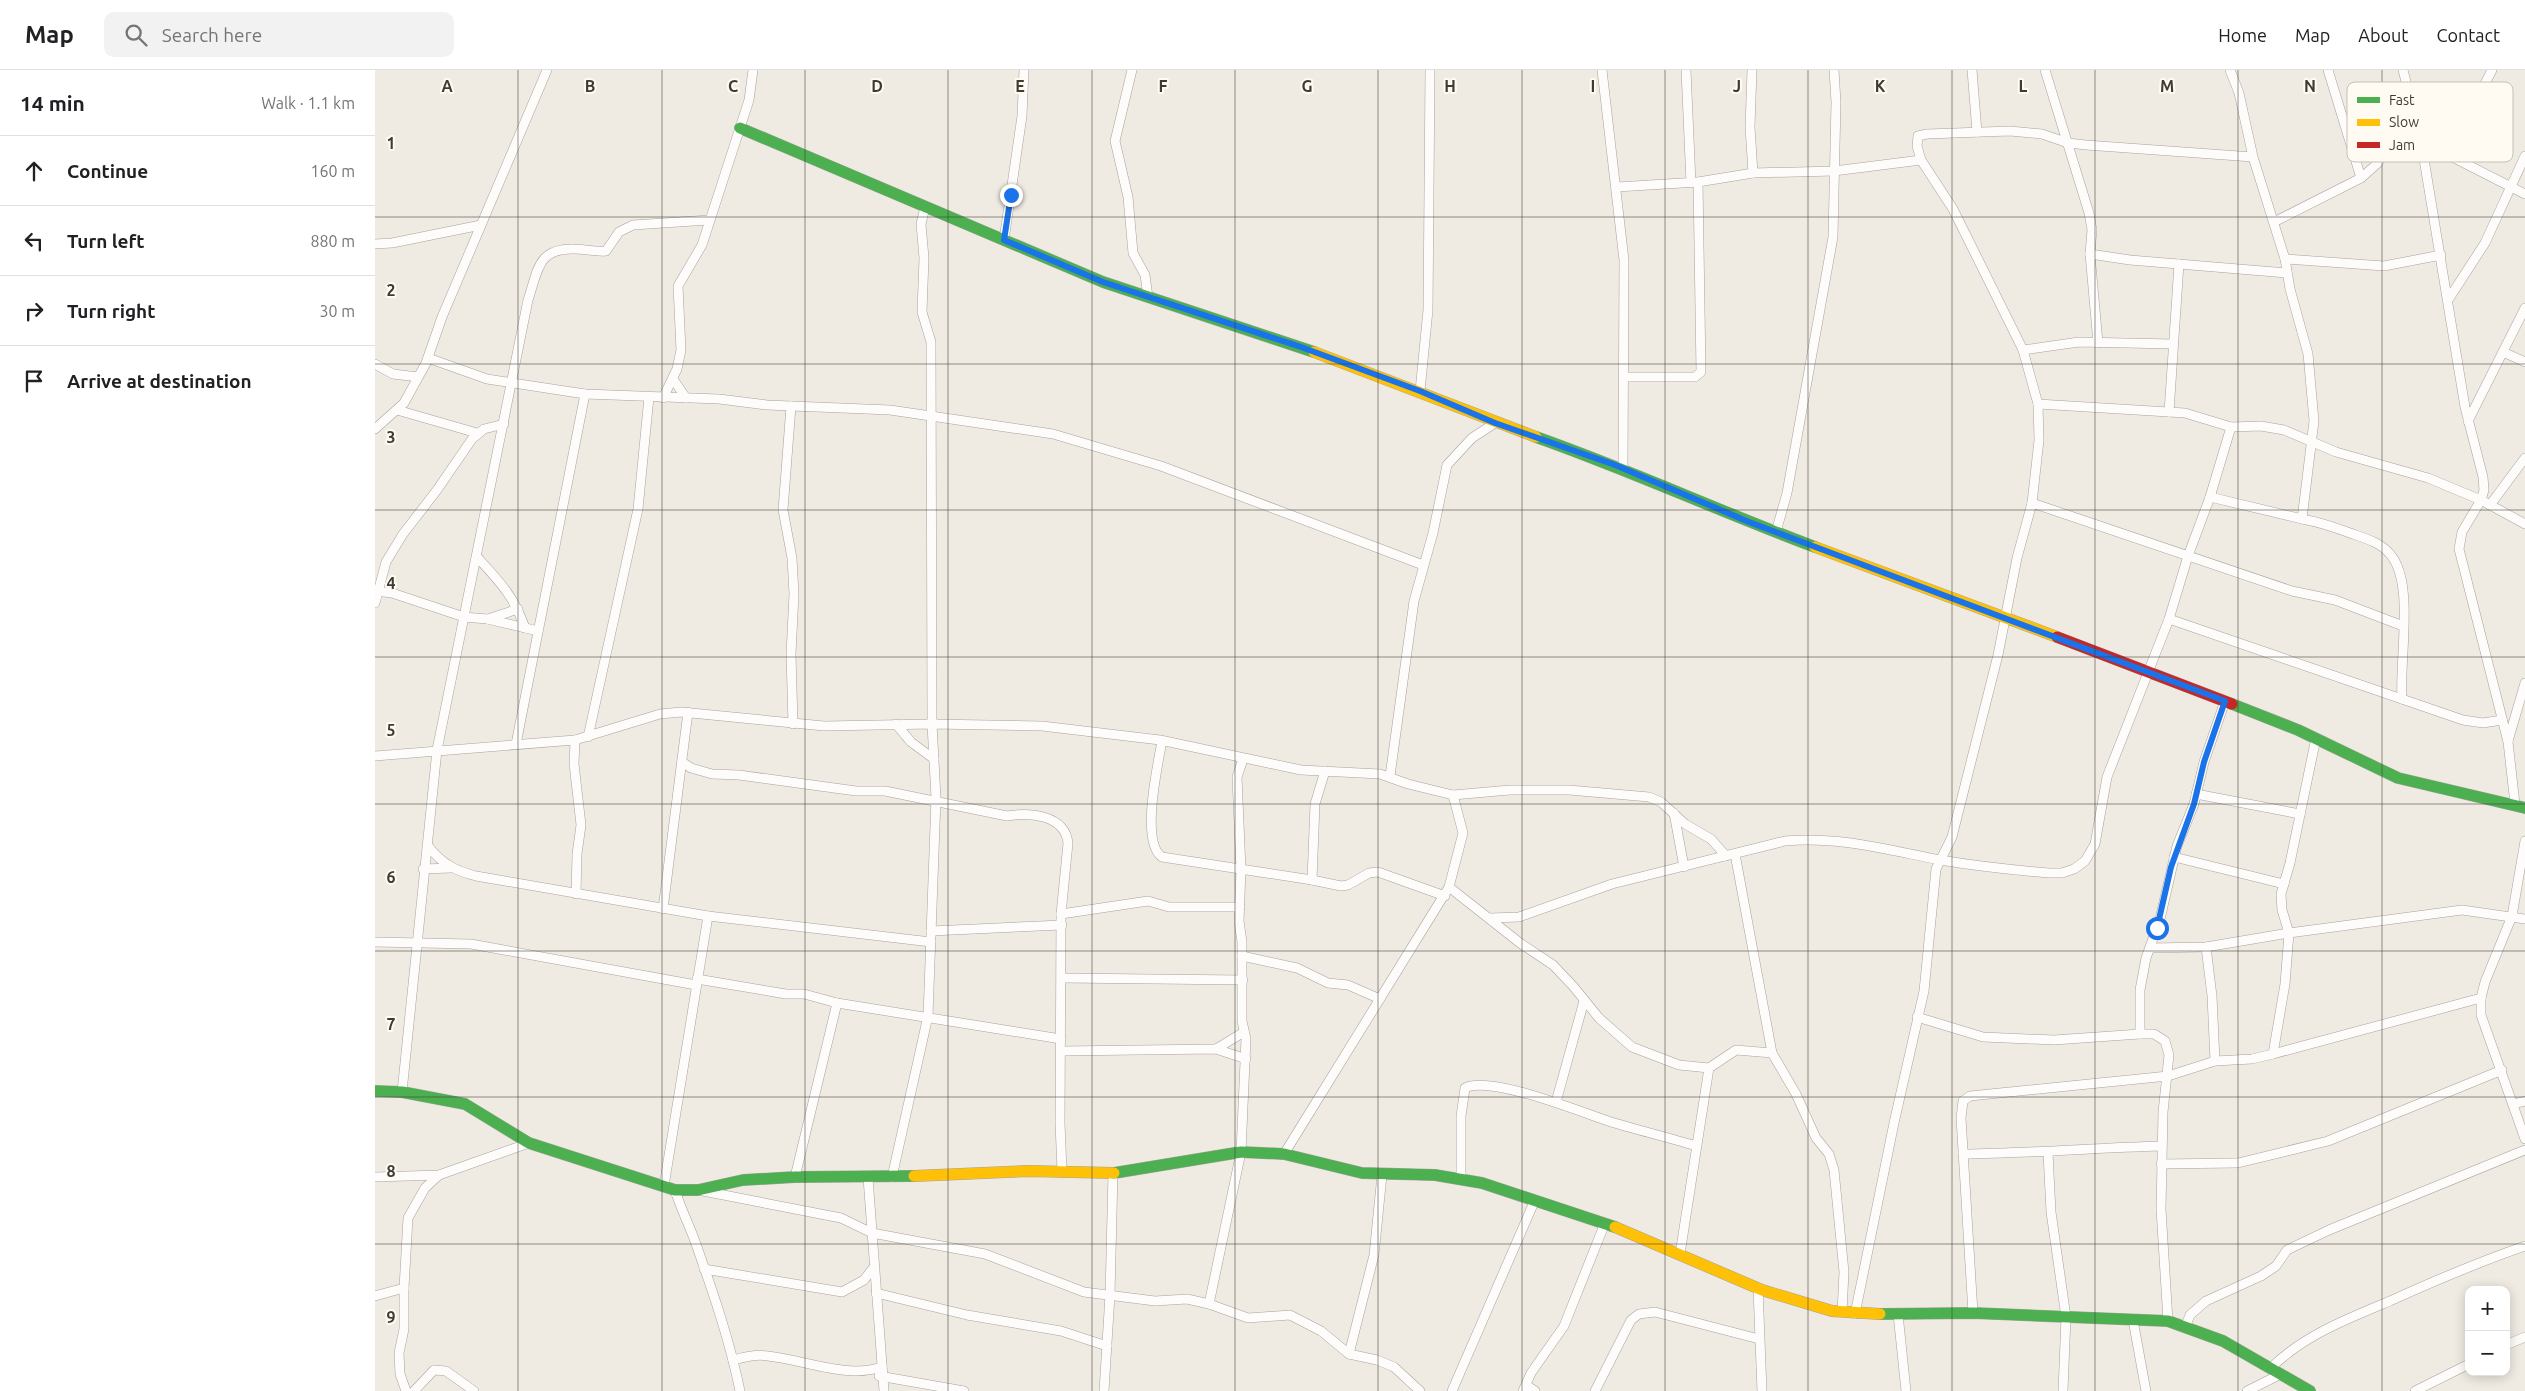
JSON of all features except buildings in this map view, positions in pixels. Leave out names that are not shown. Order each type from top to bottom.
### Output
[{"type":"street","points":[[375,429],[409,397],[428,358],[442,317],[547,70]]},
{"type":"street","points":[[663,398],[673,378],[681,350],[678,286],[701,245],[749,100],[753,70]]},
{"type":"street","points":[[1004,240],[1022,116],[1024,70]]},
{"type":"street","points":[[1132,70],[1116,128],[1115,141],[1128,197],[1133,253],[1145,275],[1148,297]]},
{"type":"street","points":[[1420,391],[1429,310],[1430,70]]},
{"type":"street","points":[[1602,70],[1624,260],[1623,468]]},
{"type":"street","points":[[1624,377],[1695,376],[1701,372],[1695,183],[1686,70]]},
{"type":"street","points":[[1752,70],[1750,127],[1753,173]]},
{"type":"street","points":[[1776,532],[1787,493],[1815,326],[1828,272],[1833,237],[1835,70]]},
{"type":"street","points":[[1972,70],[1977,132]]},
{"type":"street","points":[[2045,70],[2089,213],[2092,230],[2090,254],[2098,343]]},
{"type":"street","points":[[2231,70],[2239,93],[2253,157],[2285,259],[2308,354],[2314,421],[2302,519]]},
{"type":"street","points":[[2328,70],[2347,132]]},
{"type":"street","points":[[2486,82],[2492,70]]},
{"type":"street","points":[[740,128],[1103,282],[1301,347],[1420,391],[1495,423],[1623,468],[1776,532],[2225,701],[2316,738],[2358,760],[2416,784],[2520,806],[2508,742],[2459,549],[2462,532],[2481,500],[2484,490],[2483,477],[2468,421],[2425,162]]},
{"type":"street","points":[[1855,1314],[1924,991],[1936,869],[1952,837],[2005,618],[2017,558],[2032,503],[2039,440],[2039,404],[2023,350],[1953,209],[1921,160],[1917,146],[1918,136],[2010,130],[2042,134],[2068,143],[2253,157]]},
{"type":"street","points":[[2448,300],[2485,243],[2525,156]]},
{"type":"street","points":[[1617,187],[1695,183],[1753,173],[1834,172],[1921,160]]},
{"type":"street","points":[[2356,162],[2361,178]]},
{"type":"street","points":[[2274,222],[2361,178],[2379,162]]},
{"type":"street","points":[[2460,162],[2525,194]]},
{"type":"street","points":[[892,1177],[928,1016],[936,802],[932,724],[931,342],[922,312],[924,258],[921,224],[925,207]]},
{"type":"street","points":[[402,1092],[423,869],[429,848],[437,750],[513,384],[528,300],[543,257],[560,250],[606,251],[619,232],[633,224],[709,220]]},
{"type":"street","points":[[375,244],[392,243],[481,225]]},
{"type":"street","points":[[2090,254],[2287,273]]},
{"type":"street","points":[[2285,259],[2384,266],[2441,255]]},
{"type":"street","points":[[2169,412],[2179,264]]},
{"type":"street","points":[[2468,421],[2525,308]]},
{"type":"street","points":[[2023,350],[2079,342],[2173,344]]},
{"type":"street","points":[[2503,352],[2525,362]]},
{"type":"street","points":[[428,358],[487,379],[585,394],[890,410],[1053,434],[1152,463],[1362,540],[1423,565]]},
{"type":"street","points":[[375,364],[393,374],[418,377]]},
{"type":"street","points":[[673,378],[685,398]]},
{"type":"street","points":[[516,744],[585,394]]},
{"type":"street","points":[[588,736],[638,509],[649,397]]},
{"type":"street","points":[[2039,404],[2169,412],[2205,418],[2231,427],[2261,426],[2284,430],[2310,442],[2393,470],[2428,478],[2481,500],[2525,524]]},
{"type":"street","points":[[791,406],[783,510],[792,558],[794,594],[791,654],[793,724]]},
{"type":"street","points":[[397,410],[477,433]]},
{"type":"street","points":[[1390,776],[1414,601],[1433,533],[1447,465],[1457,451],[1472,438],[1495,423]]},
{"type":"street","points":[[375,603],[386,562],[403,534],[477,433],[484,429],[504,424]]},
{"type":"street","points":[[1491,918],[1519,917],[1612,884],[1785,841],[1815,838],[1883,847],[1940,860],[2049,873],[2062,873],[2074,869],[2085,861],[2095,844],[2107,777],[2124,730],[2151,672],[2188,556],[2210,497],[2231,427]]},
{"type":"street","points":[[2490,505],[2525,458]]},
{"type":"street","points":[[2210,497],[2329,525],[2374,542],[2390,554],[2401,573],[2405,594],[2400,674],[2402,699]]},
{"type":"street","points":[[2032,503],[2292,590],[2335,600],[2403,626]]},
{"type":"street","points":[[477,557],[501,582],[513,598],[525,628]]},
{"type":"street","points":[[377,591],[464,617],[487,619],[538,631]]},
{"type":"street","points":[[508,612],[513,598]]},
{"type":"street","points":[[487,619],[518,609]]},
{"type":"street","points":[[2169,619],[2476,723],[2502,720]]},
{"type":"street","points":[[2508,742],[2525,683]]},
{"type":"street","points":[[2140,1034],[2140,990],[2149,948],[2160,919],[2174,857],[2197,794],[2204,762],[2225,701]]},
{"type":"street","points":[[663,909],[689,712]]},
{"type":"street","points":[[375,756],[575,740],[660,714],[689,712],[824,726],[896,724],[1042,726],[1162,741],[1301,770],[1380,774],[1408,784],[1453,794],[1510,790],[1569,790],[1649,797],[1661,802],[1685,824],[1711,839],[1731,855],[1772,1053],[1796,1094],[1816,1138],[1829,1154],[1834,1170],[1844,1272],[1842,1312]]},
{"type":"street","points":[[896,724],[911,742],[934,759]]},
{"type":"street","points":[[2273,1054],[2285,984],[2289,933],[2281,910],[2284,884],[2316,738]]},
{"type":"street","points":[[575,740],[574,764],[581,825],[576,894]]},
{"type":"street","points":[[1162,741],[1153,802],[1152,836],[1156,851],[1165,858],[1341,886],[1348,885],[1369,873],[1378,872],[1395,876],[1445,896]]},
{"type":"street","points":[[1209,1304],[1241,1152],[1245,1059],[1237,777],[1243,759]]},
{"type":"street","points":[[682,762],[691,768],[712,774],[739,775],[856,792],[885,791],[1007,816],[1026,814],[1054,821],[1063,826],[1068,842],[1061,914],[1063,978],[1060,1122],[1062,1172]]},
{"type":"street","points":[[1312,880],[1315,804],[1325,771]]},
{"type":"street","points":[[1284,1154],[1445,896],[1463,833],[1453,794]]},
{"type":"street","points":[[2197,794],[2300,814]]},
{"type":"street","points":[[1674,813],[1684,867]]},
{"type":"street","points":[[2525,841],[2512,916],[2481,998],[2481,1015],[2525,1138]]},
{"type":"street","points":[[429,848],[451,868]]},
{"type":"street","points":[[2174,857],[2284,884]]},
{"type":"street","points":[[423,869],[451,868],[476,876],[707,916],[931,942]]},
{"type":"street","points":[[1449,887],[1491,918],[1520,943],[1553,965],[1614,1033],[1632,1047],[1679,1065],[1709,1068]]},
{"type":"street","points":[[1061,914],[1148,901],[1169,907],[1240,907]]},
{"type":"street","points":[[2149,948],[2207,947],[2289,933],[2461,910],[2525,919]]},
{"type":"street","points":[[707,916],[670,1188],[704,1269],[733,1360],[740,1391]]},
{"type":"street","points":[[931,931],[1062,924]]},
{"type":"street","points":[[375,942],[471,944],[697,982],[786,994],[804,994],[837,1003],[928,1016],[1061,1039]]},
{"type":"street","points":[[2207,947],[2212,996],[2215,1061]]},
{"type":"street","points":[[1242,956],[1297,968],[1328,983],[1348,985],[1380,999]]},
{"type":"street","points":[[1063,978],[1243,980]]},
{"type":"street","points":[[1973,1313],[1961,1118],[1963,1101],[1970,1096],[2168,1076],[2215,1061],[2252,1059],[2273,1054],[2481,998]]},
{"type":"street","points":[[1556,1102],[1584,1001]]},
{"type":"street","points":[[795,1177],[837,1003]]},
{"type":"street","points":[[1917,1017],[1983,1037],[2054,1040],[2154,1034],[2165,1041],[2169,1055],[2161,1146],[2161,1209],[2168,1321]]},
{"type":"street","points":[[1216,1049],[1244,1032]]},
{"type":"street","points":[[1062,1051],[1216,1049],[1245,1059]]},
{"type":"street","points":[[1680,1254],[1709,1068],[1736,1050],[1772,1053]]},
{"type":"street","points":[[2161,1164],[2226,1165],[2274,1156],[2328,1142],[2502,1070]]},
{"type":"street","points":[[1461,1179],[1461,1116],[1465,1088],[1479,1085],[1556,1102],[1607,1120],[1697,1146]]},
{"type":"street","points":[[375,1091],[402,1092],[465,1104],[529,1143],[670,1188],[698,1190],[841,1218],[872,1232],[985,1254],[1084,1292],[1155,1301],[1187,1298],[1248,1318],[1290,1315],[1321,1331],[1349,1354],[1377,1360],[1394,1367],[1420,1391]]},
{"type":"street","points":[[2513,1104],[2525,1101]]},
{"type":"street","points":[[375,1177],[439,1174],[529,1143]]},
{"type":"street","points":[[1963,1154],[2048,1153],[2064,1150],[2161,1146]]},
{"type":"street","points":[[2185,1325],[2190,1315],[2206,1301],[2261,1276],[2276,1266],[2287,1250],[2329,1230],[2525,1150]]},
{"type":"street","points":[[698,1190],[743,1180],[795,1177],[868,1178],[1062,1172],[1113,1173],[1241,1152],[1284,1154],[1361,1173],[1435,1175],[1482,1183],[1605,1223],[1758,1288],[1802,1303],[1842,1312],[1855,1314],[1973,1313],[2168,1321],[2185,1325],[2310,1391]]},
{"type":"street","points":[[2048,1153],[2051,1212],[2066,1317],[2063,1391]]},
{"type":"street","points":[[1104,1391],[1110,1295],[1113,1173]]},
{"type":"street","points":[[406,1391],[400,1374],[399,1353],[404,1329],[403,1288],[408,1218],[425,1188],[439,1174]]},
{"type":"street","points":[[1349,1354],[1374,1256],[1382,1175]]},
{"type":"street","points":[[868,1178],[884,1391]]},
{"type":"street","points":[[1452,1391],[1535,1200]]},
{"type":"street","points":[[1535,1391],[1525,1388],[1564,1326],[1605,1223]]},
{"type":"street","points":[[2247,1391],[2275,1372],[2294,1350],[2348,1319],[2487,1259],[2525,1246]]},
{"type":"street","points":[[704,1269],[842,1292],[855,1287],[864,1280],[874,1267]]},
{"type":"street","points":[[375,1296],[403,1288]]},
{"type":"street","points":[[1758,1288],[1762,1391]]},
{"type":"street","points":[[876,1293],[967,1315],[1061,1331],[1107,1346]]},
{"type":"street","points":[[1595,1391],[1631,1320],[1639,1314],[1655,1312],[1759,1339]]},
{"type":"street","points":[[1898,1314],[1907,1391]]},
{"type":"street","points":[[2133,1320],[2147,1391]]},
{"type":"street","points":[[2510,1343],[2525,1337]]},
{"type":"street","points":[[733,1360],[753,1356],[770,1356],[864,1373],[883,1372],[964,1391]]},
{"type":"street","points":[[2415,1391],[2465,1366]]},
{"type":"street","points":[[414,1391],[434,1370],[446,1371],[474,1391]]},
{"type":"traffic: fast","points":[[740,128],[1103,282],[1314,352]]},
{"type":"traffic: fast","points":[[1536,437],[1815,547]]},
{"type":"traffic: fast","points":[[2232,704],[2298,730],[2398,778],[2525,808]]},
{"type":"traffic: fast","points":[[375,1091],[402,1092],[465,1104],[529,1143],[675,1190],[698,1190],[743,1180],[795,1177],[914,1176]]},
{"type":"traffic: fast","points":[[1114,1173],[1241,1152],[1284,1154],[1362,1173],[1435,1175],[1482,1183],[1615,1227]]},
{"type":"traffic: fast","points":[[1880,1314],[1973,1313],[2168,1321],[2223,1341],[2310,1391]]},
{"type":"traffic: slow","points":[[1314,352],[1536,437]]},
{"type":"traffic: slow","points":[[1815,547],[2057,637]]},
{"type":"traffic: slow","points":[[914,1176],[1028,1171],[1114,1173]]},
{"type":"traffic: slow","points":[[1615,1227],[1762,1290],[1832,1311],[1880,1314]]},
{"type":"traffic: jam","points":[[2057,637],[2232,704]]},
{"type":"route","points":[[1011,195],[1004,240],[1103,282],[1301,347],[1420,391],[1495,423],[1615,465],[1749,522],[2225,701],[2204,762],[2194,804],[2177,846],[2157,928]]}]
